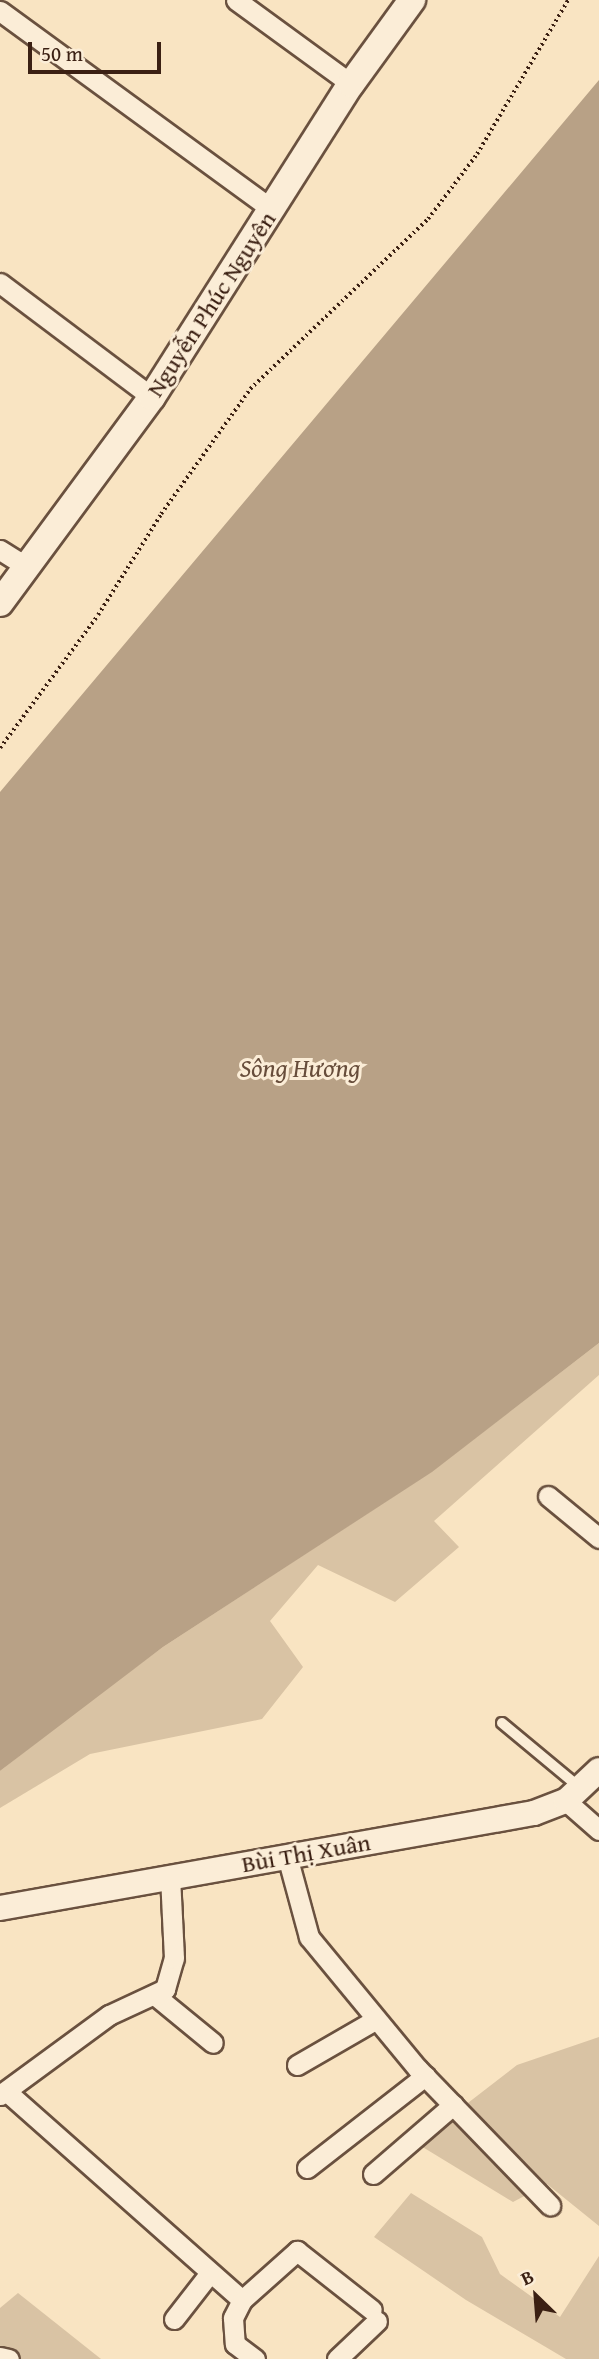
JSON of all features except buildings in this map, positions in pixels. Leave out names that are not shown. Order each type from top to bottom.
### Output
[{"type":"main road","name":"Nguyễn Phúc Nguyên","points":[[0,603],[152,397],[351,84],[412,0]]},
{"type":"street","points":[[236,0],[351,84]]},
{"type":"street","points":[[0,12],[272,209]]},
{"type":"street","points":[[0,283],[152,397]]},
{"type":"street","points":[[0,550],[27,567]]},
{"type":"street","points":[[548,1496],[599,1538]]},
{"type":"street","name":"Bùi Thị Xuân","points":[[0,1908],[534,1812],[574,1795],[599,1770]]},
{"type":"street","points":[[574,1795],[599,1830]]},
{"type":"street","points":[[287,1856],[303,1925],[375,2020],[425,2076],[550,2205]]},
{"type":"street","points":[[170,1877],[174,1958],[172,1976],[157,1997],[109,2015],[3,2093],[242,2300]]},
{"type":"street","points":[[157,1997],[213,2043]]},
{"type":"street","points":[[297,2065],[375,2020]]},
{"type":"street","points":[[307,2168],[425,2076]]},
{"type":"street","points":[[373,2174],[453,2105]]},
{"type":"street","points":[[254,2359],[235,2344],[233,2318],[242,2300],[297,2251],[375,2315],[337,2359]]},
{"type":"street","points":[[174,2319],[209,2274]]},
{"type":"street","points":[[0,2357],[9,2359]]},
{"type":"lane","points":[[502,1723],[574,1795]]},
{"type":"path","points":[[0,748],[99,615],[161,514],[250,389],[428,219],[477,155],[568,0]]},
{"type":"shaded area","points":[[599,1343],[599,1375],[434,1521],[459,1547],[395,1602],[318,1565],[270,1621],[303,1667],[262,1719],[90,1754],[0,1808],[0,1771],[86,1704],[163,1647],[431,1472]]},
{"type":"shaded area","points":[[599,2037],[599,2226],[547,2184],[513,2202],[416,2143],[517,2065]]},
{"type":"shaded area","points":[[411,2193],[482,2237],[500,2274],[560,2317],[599,2256],[599,2359],[566,2359],[466,2300],[374,2237]]},
{"type":"shaded area","points":[[18,2293],[101,2359],[0,2359],[0,2308]]},
{"type":"water","name":"Sông Hương","points":[[599,80],[599,1343],[432,1472],[163,1647],[0,1771],[0,792]]}]
